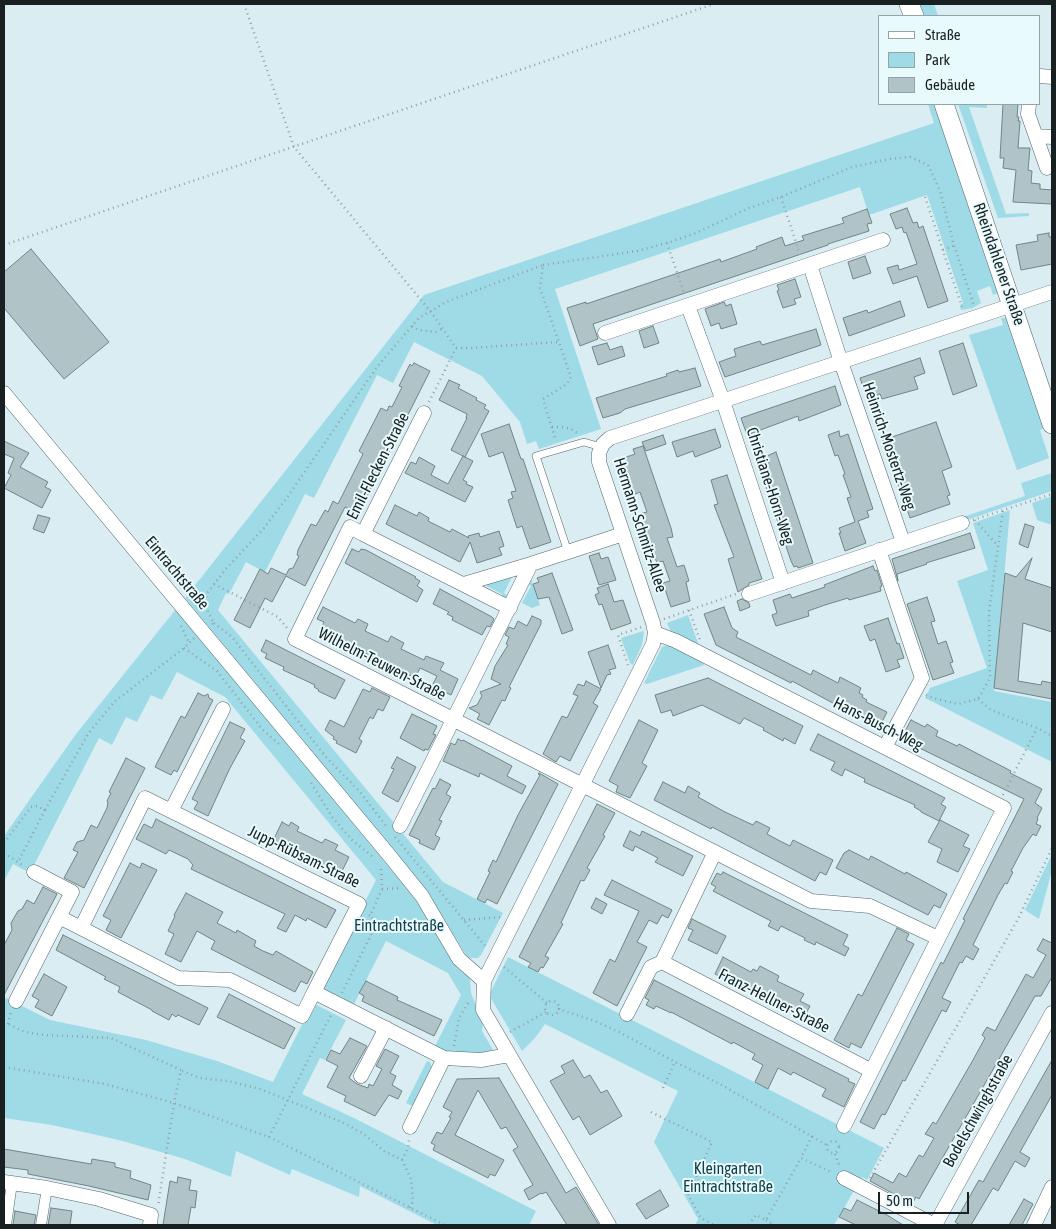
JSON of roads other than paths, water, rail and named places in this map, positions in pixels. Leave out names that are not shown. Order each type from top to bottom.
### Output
[{"type":"main road","name":"Rheindahlener Straße","points":[[944,105],[1052,424]]},
{"type":"street","points":[[1029,105],[1028,114],[1047,168]]},
{"type":"street","points":[[1036,136],[1052,137]]},
{"type":"street","points":[[605,333],[882,240]]},
{"type":"street","name":"Heinrich-Mostertz-Weg","points":[[807,266],[903,542]]},
{"type":"street","name":"Hermann-Schmitz-Allee","points":[[654,628],[599,462],[601,447],[610,438],[1052,292]]},
{"type":"street","name":"Christiane-Horn-Weg","points":[[688,306],[723,401],[783,583]]},
{"type":"street","name":"Eintrachtstraße","points":[[4,393],[208,627],[385,862],[422,896],[459,959],[484,981]]},
{"type":"street","name":"Emil-Flecken-Straße","points":[[363,534],[424,414]]},
{"type":"street","points":[[749,594],[968,521]]},
{"type":"street","name":"Emil-Flecken-Straße","points":[[294,638],[350,528],[510,608]]},
{"type":"street","points":[[464,584],[623,534]]},
{"type":"street","points":[[879,550],[922,678],[885,747]]},
{"type":"street","points":[[510,608],[531,564]]},
{"type":"street","name":"Wilhelm-Teuwen-Straße","points":[[400,826],[510,608]]},
{"type":"street","points":[[609,1225],[484,1010],[484,981],[653,644],[654,628]]},
{"type":"street","name":"Hans-Busch-Weg","points":[[654,628],[1004,808],[938,938]]},
{"type":"street","name":"Wilhelm-Teuwen-Straße","points":[[294,638],[582,785]]},
{"type":"street","points":[[171,811],[223,709]]},
{"type":"street","points":[[582,785],[811,901],[870,906],[938,938],[870,1070],[844,1126]]},
{"type":"street","name":"Jupp-Rübsam-Straße","points":[[59,918],[178,978],[230,980],[302,1016],[359,904],[145,798],[81,928]]},
{"type":"street","points":[[627,1014],[651,967],[662,962],[715,852]]},
{"type":"street","points":[[16,1001],[72,892],[34,872]]},
{"type":"street","name":"Franz-Hellner-Straße","points":[[662,962],[870,1070]]},
{"type":"street","points":[[314,992],[444,1058],[481,1060],[509,1055]]},
{"type":"street","name":"Bodelschwinghstraße","points":[[934,1225],[1052,1013]]},
{"type":"street","points":[[361,1076],[386,1028]]},
{"type":"street","points":[[410,1127],[444,1058]]},
{"type":"street","points":[[844,1178],[934,1225]]},
{"type":"street","points":[[6,1225],[8,1183],[47,1188],[98,1199],[150,1220]]},
{"type":"street","points":[[1034,1225],[1052,1187]]},
{"type":"street","points":[[41,1225],[47,1188]]},
{"type":"lane","points":[[568,552],[536,456],[584,442],[601,447]]},
{"type":"park label","name":"Kleingarten Eintrachtstraße","points":[[728,1178]]}]
